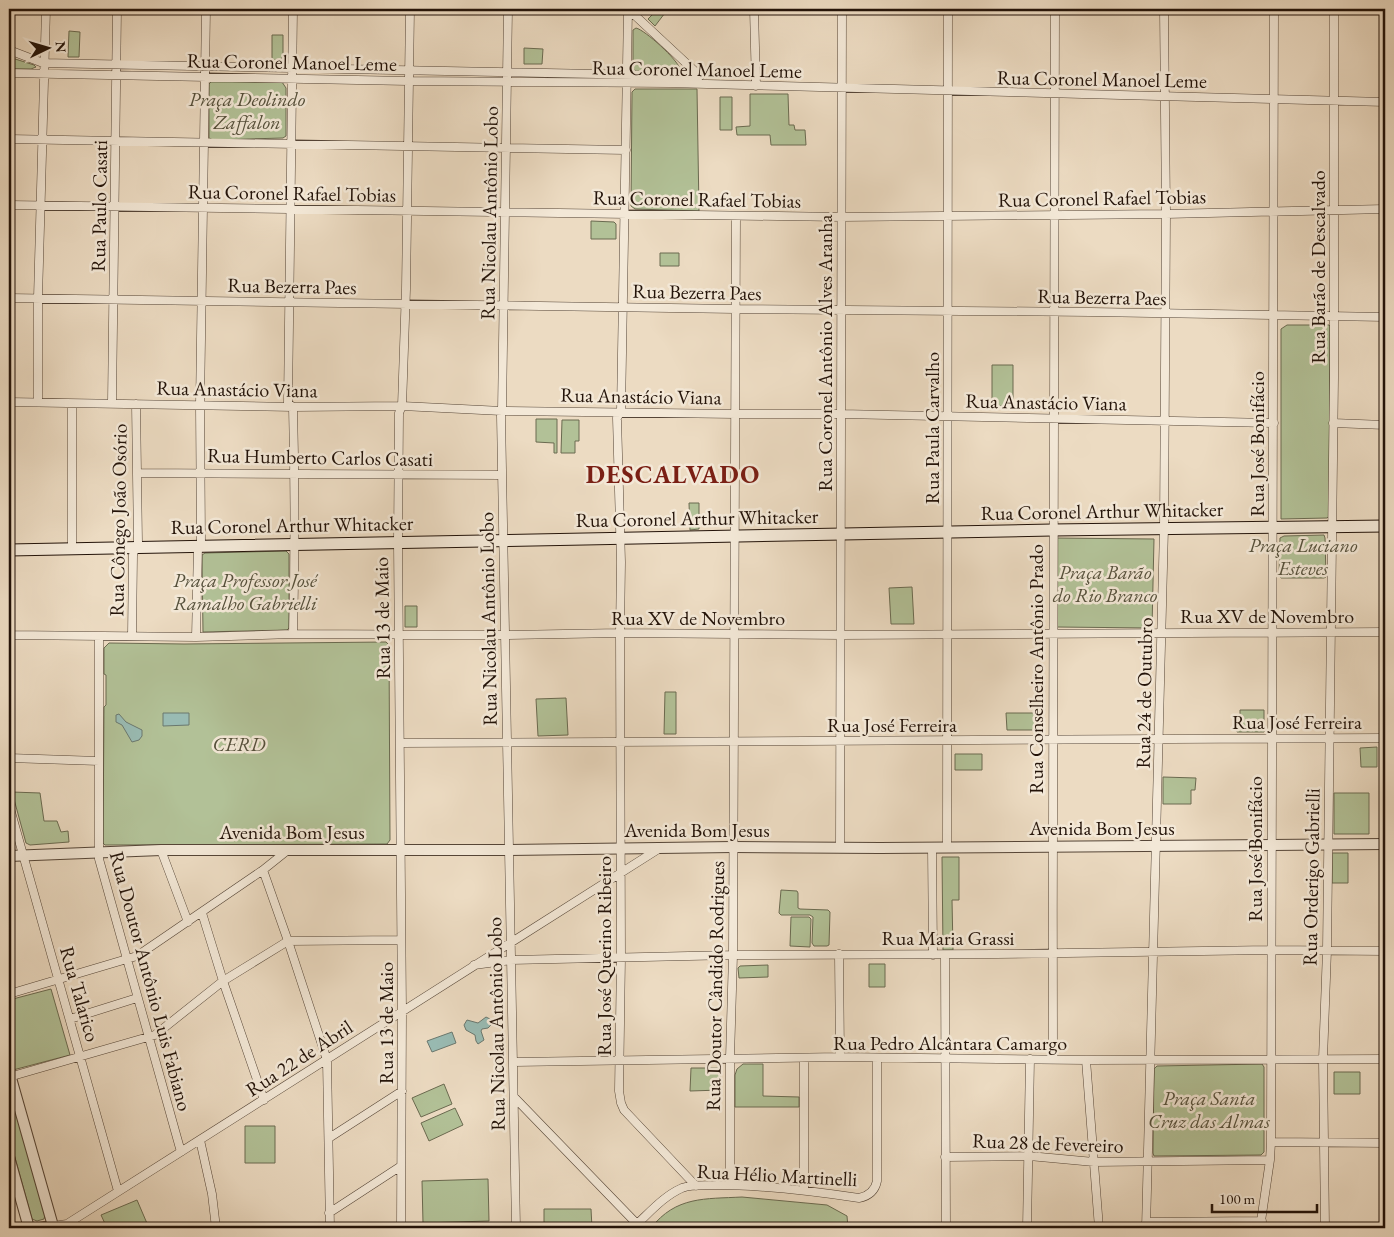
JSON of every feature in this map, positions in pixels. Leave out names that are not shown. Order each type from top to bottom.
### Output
[{"type":"main road","name":"Rua Coronel Arthur Whitacker","points":[[9,550],[734,535],[1385,526]]},
{"type":"street","points":[[38,402],[41,140],[46,9]]},
{"type":"street","name":"Rua Paulo Casati","points":[[112,403],[117,9]]},
{"type":"street","points":[[196,637],[198,546],[201,542],[200,405],[206,9]]},
{"type":"street","points":[[293,9],[288,403],[293,407],[295,473],[296,544],[293,634]]},
{"type":"street","name":"Rua 13 de Maio","points":[[401,1228],[402,1011],[398,474],[399,413],[402,406],[405,304],[410,9]]},
{"type":"street","name":"Rua Nicolau Antônio Lobo","points":[[508,9],[501,416],[516,1228]]},
{"type":"street","points":[[628,9],[709,84]]},
{"type":"street","name":"Rua José Querino Ribeiro","points":[[628,9],[624,307],[621,412],[617,418],[621,537],[620,1098],[624,1110],[696,1186]]},
{"type":"street","points":[[754,9],[756,86]]},
{"type":"street","name":"Rua Coronel Antônio Alves Aranha","points":[[840,847],[842,9]]},
{"type":"street","name":"Rua Paula Carvalho","points":[[947,847],[948,9]]},
{"type":"street","name":"Rua Conselheiro Antônio Prado","points":[[1053,1059],[1052,530],[1055,313],[1055,9]]},
{"type":"street","name":"Rua 24 de Outubro","points":[[1146,1225],[1164,528],[1166,214],[1164,9]]},
{"type":"street","name":"Rua José Bonifácio","points":[[1261,1224],[1271,1142],[1270,950],[1274,423],[1274,9]]},
{"type":"street","name":"Rua Barão de Descalvado","points":[[1332,526],[1334,9]]},
{"type":"street","points":[[9,50],[43,63]]},
{"type":"street","name":"Rua Coronel Manoel Leme","points":[[43,63],[291,67],[507,73],[627,79]]},
{"type":"street","name":"Rua Coronel Manoel Leme","points":[[9,73],[507,82],[680,79],[699,76]]},
{"type":"street","name":"Rua Coronel Manoel Leme","points":[[680,79],[709,84],[756,86],[1385,102]]},
{"type":"street","points":[[9,139],[626,150]]},
{"type":"street","name":"Rua Coronel Rafael Tobias","points":[[9,205],[841,217],[1166,214],[1385,209]]},
{"type":"street","name":"Rua Doutor Cândido Rodrigues","points":[[730,1185],[730,1058],[733,955],[736,216]]},
{"type":"street","name":"Rua Bezerra Paes","points":[[9,298],[1385,317]]},
{"type":"street","name":"Rua Anastácio Viana","points":[[9,402],[293,407],[402,406],[502,411],[841,414],[1274,423]]},
{"type":"street","points":[[72,404],[72,549]]},
{"type":"street","name":"Rua Cônego João Osório","points":[[132,636],[135,548],[138,543],[136,404]]},
{"type":"street","points":[[1332,423],[1385,425]]},
{"type":"street","name":"Rua Humberto Carlos Casati","points":[[138,473],[502,475]]},
{"type":"street","points":[[9,497],[9,727]]},
{"type":"street","name":"Rua Orderigo Gabrielli","points":[[1325,1228],[1323,1059],[1327,950],[1332,526]]},
{"type":"street","name":"Rua XV de Novembro","points":[[10,635],[196,637],[293,634],[505,635],[620,633],[841,635],[1385,632]]},
{"type":"street","name":"Rua Doutor Antônio Luis Fabiano","points":[[99,636],[98,859],[181,1152]]},
{"type":"street","name":"Rua José Ferreira","points":[[400,743],[507,744],[1385,738]]},
{"type":"street","points":[[9,758],[99,761]]},
{"type":"street","name":"Rua Talarico","points":[[9,805],[118,1191]]},
{"type":"street","name":"Avenida Bom Jesus","points":[[9,856],[160,850],[509,850],[1385,844]]},
{"type":"street","points":[[932,847],[933,955]]},
{"type":"street","name":"Rua 22 de Abril","points":[[54,1227],[66,1224],[327,1060],[510,941],[660,848]]},
{"type":"street","points":[[160,850],[188,922]]},
{"type":"street","points":[[9,994],[138,956],[263,870],[288,850]]},
{"type":"street","points":[[263,870],[327,1060],[330,1228]]},
{"type":"street","points":[[202,913],[264,1100]]},
{"type":"street","points":[[40,1228],[54,1227],[9,1075],[81,1057],[155,1035],[223,981],[288,941],[401,940]]},
{"type":"street","name":"Rua Maria Grassi","points":[[474,965],[511,960],[733,955],[945,955],[1270,950],[1385,951]]},
{"type":"street","points":[[839,954],[840,1057]]},
{"type":"street","points":[[945,955],[946,1228]]},
{"type":"street","points":[[70,1019],[137,998]]},
{"type":"street","name":"Rua Pedro Alcântara Camargo","points":[[514,1062],[840,1057],[1086,1060],[1385,1059]]},
{"type":"street","name":"Rua Hélio Martinelli","points":[[637,1226],[658,1203],[672,1193],[696,1186],[730,1185],[804,1190],[859,1198],[872,1192],[876,1188],[877,1181],[877,1058]]},
{"type":"street","points":[[804,1059],[804,1190]]},
{"type":"street","points":[[1027,1228],[1030,1059]]},
{"type":"street","points":[[1086,1060],[1099,1228]]},
{"type":"street","points":[[329,1138],[402,1091]]},
{"type":"street","points":[[514,1097],[637,1226]]},
{"type":"street","points":[[200,1140],[212,1194],[216,1228]]},
{"type":"street","points":[[1271,1142],[1385,1143]]},
{"type":"street","name":"Rua 28 de Fevereiro","points":[[945,1157],[1029,1156],[1094,1162],[1270,1160]]},
{"type":"street","points":[[9,1157],[28,1228]]},
{"type":"street","points":[[329,1213],[401,1166]]},
{"type":"street","points":[[1146,1225],[1261,1224]]},
{"type":"green space","points":[[658,9],[668,9],[655,26],[648,19]]},
{"type":"green space","points":[[636,28],[661,46],[674,59],[680,69],[676,72],[636,71],[633,69],[633,30]]},
{"type":"green space","points":[[69,31],[80,32],[79,57],[68,57]]},
{"type":"green space","points":[[272,35],[283,35],[283,56],[280,60],[272,60]]},
{"type":"green space","points":[[524,48],[543,49],[542,64],[524,64]]},
{"type":"green space","points":[[9,57],[36,67],[31,69],[9,69]]},
{"type":"green space","name":"Praça Deolindo Zaffalon","points":[[211,82],[282,82],[286,88],[286,136],[283,138],[213,140],[209,138],[209,84]]},
{"type":"green space","points":[[635,89],[697,89],[699,211],[635,209],[631,206],[632,92]]},
{"type":"green space","points":[[750,94],[788,94],[789,125],[794,125],[795,130],[805,130],[806,145],[771,145],[770,135],[737,135],[736,127],[750,126]]},
{"type":"green space","points":[[720,97],[732,97],[732,130],[720,130]]},
{"type":"green space","points":[[591,221],[614,222],[616,224],[616,239],[591,239]]},
{"type":"green space","points":[[660,253],[679,253],[679,266],[660,266]]},
{"type":"green space","points":[[1287,325],[1330,326],[1329,516],[1327,518],[1281,519],[1281,329]]},
{"type":"green space","points":[[992,365],[1013,365],[1013,406],[992,406]]},
{"type":"green space","points":[[536,419],[557,419],[557,453],[554,453],[554,443],[536,442]]},
{"type":"green space","points":[[562,420],[579,420],[579,441],[575,441],[575,453],[561,453]]},
{"type":"green space","points":[[689,503],[699,503],[699,529],[690,530]]},
{"type":"green space","name":"Praça Luciano Esteves","points":[[1324,535],[1326,577],[1281,578],[1279,576],[1280,538],[1284,536]]},
{"type":"green space","name":"Praça Barão do Rio Branco","points":[[1056,538],[1154,539],[1152,628],[1057,627]]},
{"type":"green space","name":"Praça Professor José Ramalho Gabrielli","points":[[286,551],[289,554],[289,628],[287,630],[203,632],[202,555],[205,553]]},
{"type":"green space","points":[[912,587],[914,624],[891,624],[889,588]]},
{"type":"green space","points":[[405,606],[417,606],[417,627],[405,627]]},
{"type":"green space","name":"CERD","points":[[386,642],[389,645],[390,840],[387,844],[105,845],[103,843],[104,707],[106,705],[104,648],[109,643]]},
{"type":"green space","points":[[665,692],[676,692],[676,734],[664,734]]},
{"type":"green space","points":[[566,698],[568,735],[538,736],[536,699]]},
{"type":"green space","points":[[1240,710],[1264,710],[1264,732],[1237,732]]},
{"type":"green space","points":[[1006,713],[1036,713],[1036,730],[1007,730]]},
{"type":"green space","points":[[1377,747],[1377,767],[1361,767],[1360,748]]},
{"type":"green space","points":[[955,754],[982,754],[982,770],[955,770]]},
{"type":"green space","points":[[1163,777],[1196,778],[1195,790],[1191,790],[1191,804],[1163,804]]},
{"type":"green space","points":[[12,792],[40,793],[44,821],[57,821],[61,832],[68,831],[69,842],[30,845],[26,843]]},
{"type":"green space","points":[[1334,793],[1369,793],[1369,834],[1334,834]]},
{"type":"green space","points":[[1332,853],[1348,853],[1348,883],[1332,883]]},
{"type":"green space","points":[[942,857],[959,857],[959,900],[952,900],[953,950],[943,950]]},
{"type":"green space","points":[[781,890],[797,891],[798,908],[800,909],[828,910],[830,912],[829,945],[814,946],[812,943],[813,917],[810,915],[781,915],[779,913]]},
{"type":"green space","points":[[791,917],[809,917],[811,919],[810,947],[790,946]]},
{"type":"green space","points":[[869,964],[885,964],[885,987],[869,987]]},
{"type":"green space","points":[[768,965],[768,977],[739,978],[738,968],[740,966]]},
{"type":"green space","points":[[51,989],[70,1055],[13,1070],[9,1058],[9,1000]]},
{"type":"green space","points":[[743,1064],[763,1064],[763,1096],[799,1097],[799,1107],[735,1107],[735,1075],[737,1069]]},
{"type":"green space","name":"Praça Santa Cruz das Almas","points":[[1262,1064],[1264,1067],[1264,1152],[1261,1155],[1154,1156],[1154,1069],[1157,1066]]},
{"type":"green space","points":[[691,1068],[718,1068],[720,1071],[721,1090],[690,1091]]},
{"type":"green space","points":[[1334,1072],[1360,1072],[1360,1094],[1334,1094]]},
{"type":"green space","points":[[444,1084],[452,1104],[421,1117],[412,1098]]},
{"type":"green space","points":[[9,1085],[45,1215],[44,1219],[37,1221],[32,1219],[9,1136]]},
{"type":"green space","points":[[455,1108],[463,1125],[429,1141],[421,1123]]},
{"type":"green space","points":[[245,1126],[275,1126],[275,1163],[245,1163]]},
{"type":"green space","points":[[488,1179],[489,1221],[423,1223],[422,1181]]},
{"type":"green space","points":[[742,1197],[827,1205],[847,1216],[848,1228],[651,1228],[671,1210],[692,1201]]},
{"type":"green space","points":[[137,1200],[149,1228],[107,1228],[101,1215]]},
{"type":"green space","points":[[544,1209],[591,1209],[592,1228],[544,1228]]},
{"type":"water","points":[[163,713],[189,713],[189,725],[163,726]]},
{"type":"water","points":[[119,714],[126,722],[142,730],[142,736],[139,740],[132,742],[122,725],[116,722],[116,715]]},
{"type":"water","points":[[486,1017],[490,1019],[491,1025],[488,1028],[482,1029],[484,1040],[478,1044],[475,1035],[466,1030],[464,1025],[467,1020],[478,1023]]},
{"type":"water","points":[[452,1032],[456,1043],[432,1052],[427,1041]]},
{"type":"district","name":"DESCALVADO","points":[[673,474]]}]
